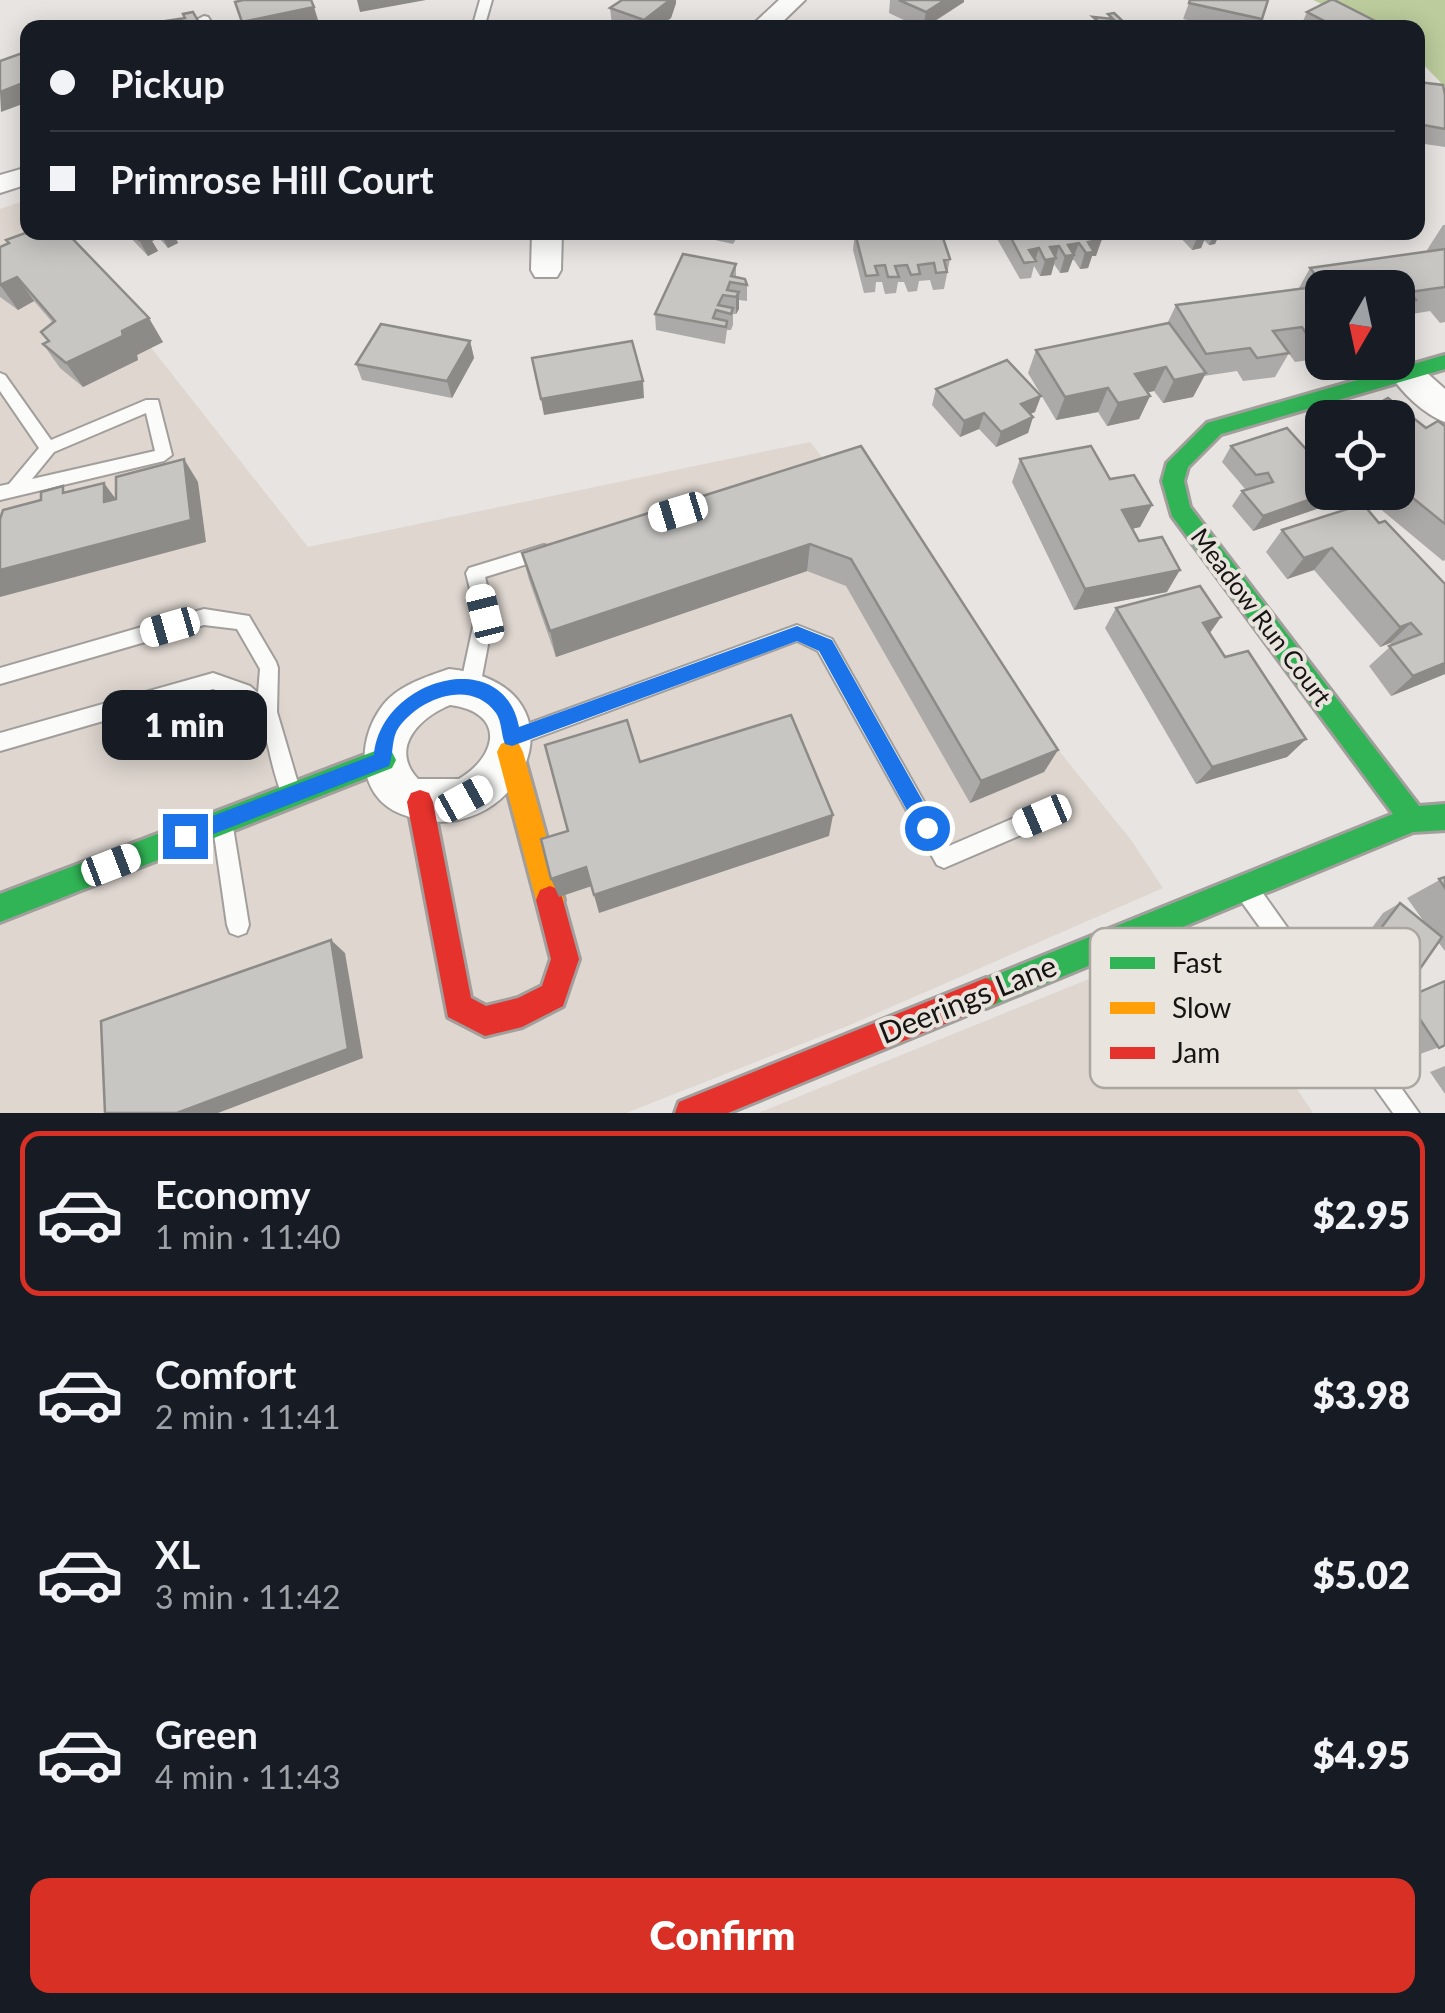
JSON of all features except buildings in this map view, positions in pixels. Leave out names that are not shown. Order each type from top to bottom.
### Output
[{"type":"street","points":[[770,20],[793,0]]},
{"type":"street","points":[[546,270],[548,240]]},
{"type":"street","name":"Meadow Run Court","points":[[1415,370],[1445,362]]},
{"type":"street","name":"Meadow Run Court","points":[[1382,380],[1214,428],[1178,462],[1173,480],[1180,510],[1412,818]]},
{"type":"street","points":[[1413,380],[1445,410]]},
{"type":"street","points":[[420,802],[458,1008],[485,1022],[522,1012],[553,996],[566,959],[511,745],[509,720],[501,705],[470,687],[449,686],[428,692],[408,704],[388,730],[383,760],[388,778],[401,792],[420,802],[442,804],[485,788],[511,745]]},
{"type":"street","points":[[0,908],[383,760]]},
{"type":"street","name":"Deerings Lane","points":[[1147,928],[1412,818],[1445,817]]},
{"type":"street","name":"Deerings Lane","points":[[690,1113],[1090,951]]},
{"type":"lane","points":[[0,379],[48,448]]},
{"type":"lane","points":[[152,404],[164,455],[7,492],[48,448],[152,404]]},
{"type":"lane","points":[[470,687],[485,614],[475,573],[569,545]]},
{"type":"lane","points":[[0,676],[204,617],[242,622],[269,668],[268,712],[292,795]]},
{"type":"lane","points":[[511,745],[797,633],[826,645],[944,858],[1042,816]]},
{"type":"lane","points":[[0,742],[213,681],[243,692],[268,712]]},
{"type":"lane","points":[[222,822],[238,925]]},
{"type":"lane","points":[[1246,888],[1275,928]]},
{"type":"lane","points":[[1389,1088],[1407,1113]]},
{"type":"shaded area","points":[[20,202],[20,240],[67,240],[308,547],[810,442],[1131,840],[1163,888],[850,1025],[626,1113],[0,1113],[0,209]]},
{"type":"shaded area","points":[[1090,979],[1090,1088],[1296,1088],[1313,1113],[758,1113]]},
{"type":"green space","points":[[1313,0],[1445,0],[1445,87],[1425,66],[1425,20],[1357,20]]},
{"type":"traffic: fast","points":[[1413,819],[1180,510],[1173,481],[1178,463],[1214,428],[1445,362]]},
{"type":"traffic: fast","points":[[0,908],[383,760]]},
{"type":"traffic: fast","points":[[1146,928],[1413,819],[1445,817]]},
{"type":"traffic: fast","points":[[986,993],[1090,951]]},
{"type":"traffic: slow","points":[[510,752],[550,900]]},
{"type":"traffic: jam","points":[[420,802],[458,1007],[485,1021],[522,1012],[553,996],[565,959],[550,900]]},
{"type":"traffic: jam","points":[[690,1113],[986,993]]},
{"type":"route","points":[[185,836],[383,760],[384,739],[393,720],[408,704],[428,692],[449,686],[470,687],[488,694],[501,705],[512,738],[797,633],[826,645],[927,828]]}]
